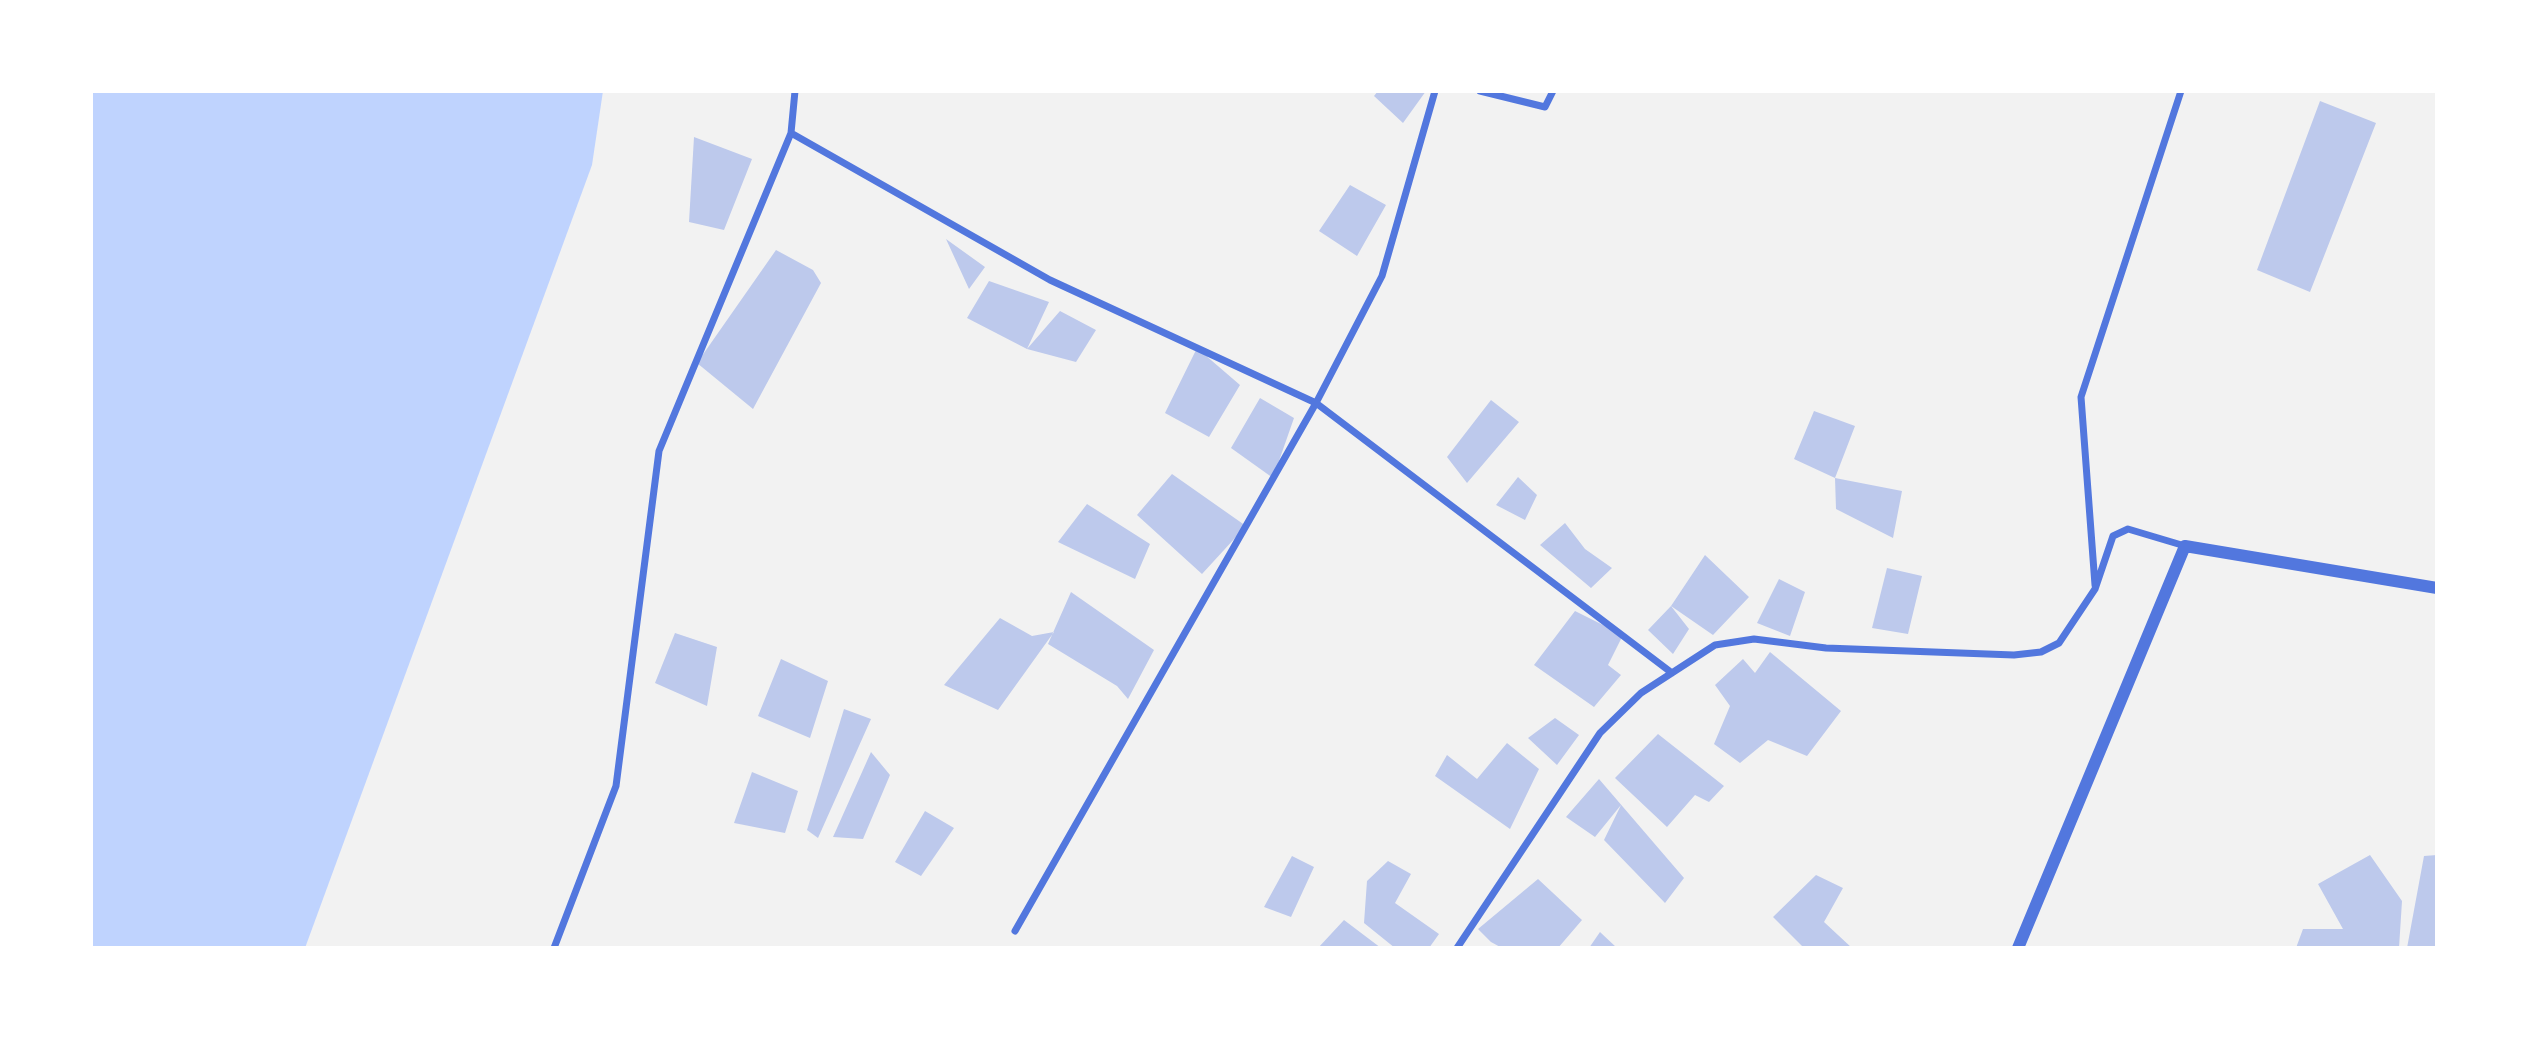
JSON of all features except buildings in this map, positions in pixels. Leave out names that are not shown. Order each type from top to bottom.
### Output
[{"type":"street","points":[[554,948],[616,786],[659,451],[791,133],[795,91]]},
{"type":"street","points":[[1015,931],[1316,403],[1382,275],[1435,91]]},
{"type":"street","points":[[1480,91],[1545,107],[1553,91]]},
{"type":"street","points":[[2095,589],[2081,397],[2181,91]]},
{"type":"street","points":[[791,133],[1051,280],[1316,403],[1672,673]]},
{"type":"street","points":[[1457,948],[1600,733],[1641,693],[1714,645],[1754,639],[1826,648],[2014,654],[2041,652],[2059,643],[2095,589],[2113,536],[2128,529],[2185,547],[2437,588]]},
{"type":"street","points":[[2018,948],[2185,547]]},
{"type":"water","points":[[91,91],[603,91],[592,165],[305,948],[91,948]]}]
